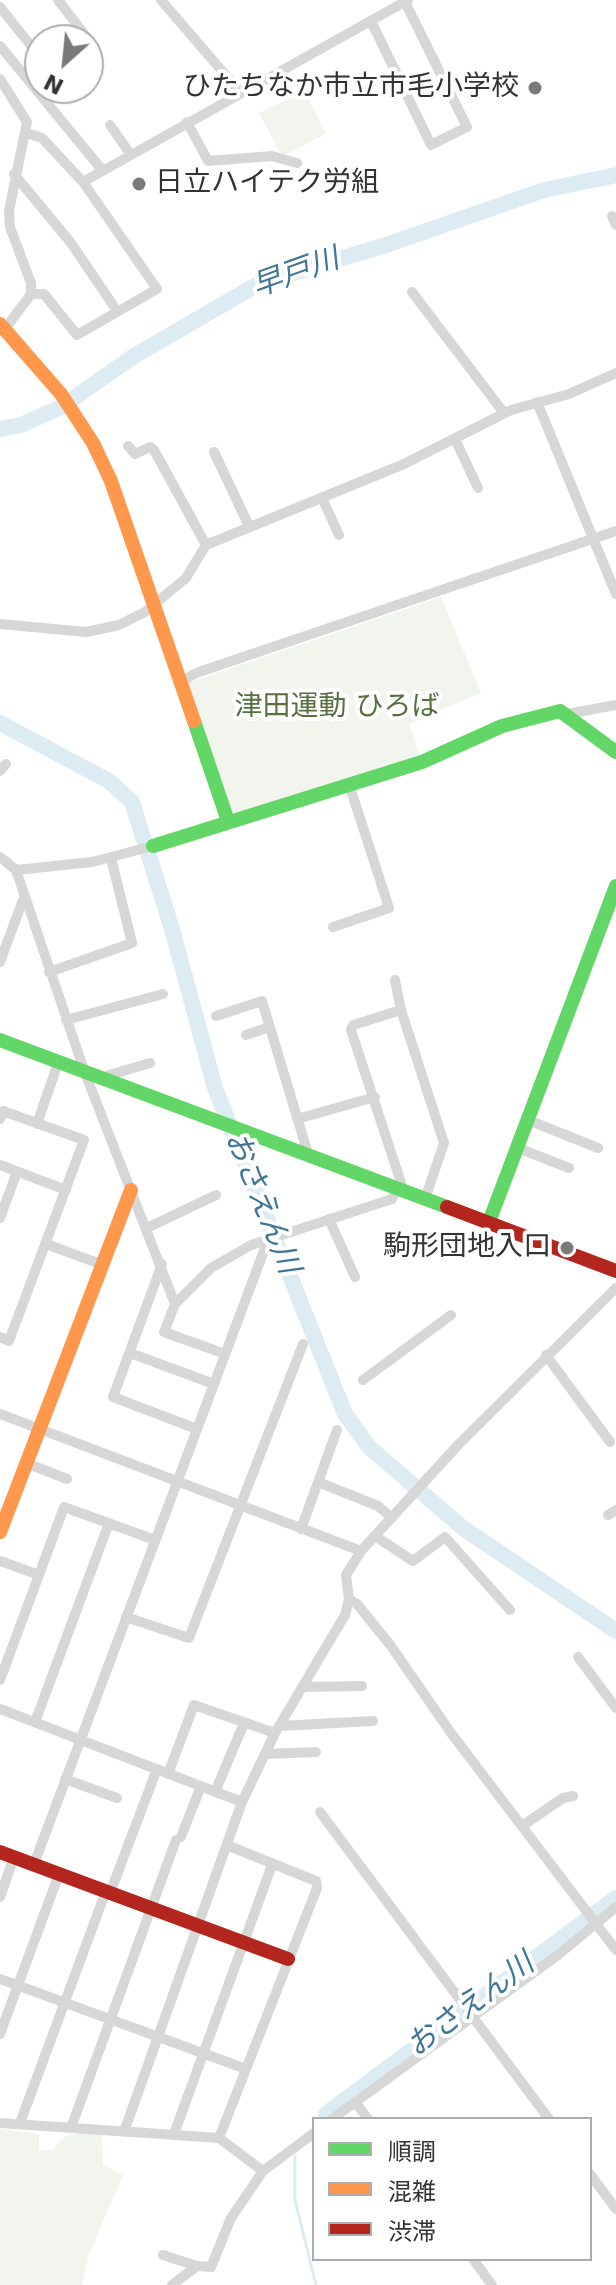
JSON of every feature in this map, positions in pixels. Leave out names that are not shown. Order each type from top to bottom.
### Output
[{"type":"street","points":[[58,0],[76,24]]},
{"type":"street","points":[[161,0],[241,93]]},
{"type":"street","points":[[83,182],[406,1],[467,127],[431,145],[371,21]]},
{"type":"street","points":[[0,7],[24,37]]},
{"type":"street","points":[[0,46],[103,171]]},
{"type":"street","points":[[0,79],[27,122],[27,133],[14,174],[10,227],[28,270],[31,294],[2,327],[61,394],[79,420],[111,481],[228,821]]},
{"type":"street","points":[[187,122],[208,161],[272,156],[297,163]]},
{"type":"street","points":[[110,125],[131,155]]},
{"type":"street","points":[[27,133],[42,138],[83,182],[157,289],[77,335],[44,294],[31,294]]},
{"type":"street","points":[[14,174],[71,243],[117,311]]},
{"type":"street","points":[[412,292],[504,413]]},
{"type":"street","points":[[0,624],[86,632],[119,625],[155,605],[186,578],[206,545],[322,498],[455,439],[504,413],[569,394],[616,373]]},
{"type":"street","points":[[537,402],[616,594]]},
{"type":"street","points":[[455,439],[478,488]]},
{"type":"street","points":[[128,446],[135,454],[150,447],[154,450],[206,545]]},
{"type":"street","points":[[214,452],[249,526]]},
{"type":"street","points":[[322,498],[339,535]]},
{"type":"street","points":[[181,682],[196,673],[616,531]]},
{"type":"street","points":[[567,714],[616,705]]},
{"type":"street","points":[[16,870],[111,858],[153,846],[422,762],[518,721],[560,711],[616,752]]},
{"type":"street","points":[[333,927],[389,908],[349,784]]},
{"type":"street","points":[[0,857],[16,870],[85,1073],[162,1264],[175,1304]]},
{"type":"street","points":[[49,972],[132,943],[111,858]]},
{"type":"street","points":[[489,1222],[616,886]]},
{"type":"street","points":[[0,962],[4,940],[24,899]]},
{"type":"street","points":[[395,980],[401,1010],[444,1143],[425,1199]]},
{"type":"street","points":[[66,1020],[163,994]]},
{"type":"street","points":[[216,1016],[262,1001],[309,1157]]},
{"type":"street","points":[[401,1010],[353,1025],[401,1190]]},
{"type":"street","points":[[246,1035],[270,1027]]},
{"type":"street","points":[[0,1040],[616,1271]]},
{"type":"street","points":[[37,1124],[58,1063]]},
{"type":"street","points":[[106,1080],[109,1075],[150,1063]]},
{"type":"street","points":[[297,1119],[375,1097]]},
{"type":"street","points":[[0,1119],[3,1111],[84,1140],[9,1341],[0,1337]]},
{"type":"street","points":[[528,1120],[598,1148]]},
{"type":"street","points":[[518,1148],[569,1168]]},
{"type":"street","points":[[0,1165],[66,1190]]},
{"type":"street","points":[[0,1218],[17,1172]]},
{"type":"street","points":[[0,1532],[131,1190]]},
{"type":"street","points":[[225,1354],[164,1332],[175,1304],[225,1258],[268,1240],[392,1199],[401,1190]]},
{"type":"street","points":[[147,1228],[216,1195]]},
{"type":"street","points":[[329,1219],[355,1277]]},
{"type":"street","points":[[34,1864],[268,1240]]},
{"type":"street","points":[[46,1244],[103,1265]]},
{"type":"street","points":[[162,1264],[113,1397],[197,1429]]},
{"type":"street","points":[[125,2129],[229,1846],[242,1802],[277,1730],[345,1615],[349,1599],[346,1575],[375,1536],[546,1355],[616,1288]]},
{"type":"street","points":[[363,1380],[451,1315]]},
{"type":"street","points":[[126,1617],[189,1638],[303,1344]]},
{"type":"street","points":[[130,1353],[214,1384]]},
{"type":"street","points":[[546,1355],[610,1442]]},
{"type":"street","points":[[0,1414],[361,1551]]},
{"type":"street","points":[[301,1529],[337,1430]]},
{"type":"street","points":[[26,1463],[67,1479]]},
{"type":"street","points":[[318,1482],[378,1506],[392,1518]]},
{"type":"street","points":[[0,1680],[64,1507],[155,1540]]},
{"type":"street","points":[[35,1722],[109,1523]]},
{"type":"street","points":[[375,1536],[402,1557],[413,1561],[445,1537],[510,1610]]},
{"type":"street","points":[[0,1561],[39,1575]]},
{"type":"street","points":[[349,1599],[357,1604],[391,1646],[616,1950]]},
{"type":"street","points":[[578,1657],[616,1708]]},
{"type":"street","points":[[302,1687],[362,1686]]},
{"type":"street","points":[[168,1774],[194,1705],[244,1723],[277,1730],[373,1721]]},
{"type":"street","points":[[0,1709],[242,1802]]},
{"type":"street","points":[[215,1792],[244,1723]]},
{"type":"street","points":[[265,1754],[316,1752]]},
{"type":"street","points":[[20,2123],[157,1769]]},
{"type":"street","points":[[65,1779],[117,1798]]},
{"type":"street","points":[[72,2125],[149,1907],[201,1786]]},
{"type":"street","points":[[522,1826],[563,1798],[573,1796]]},
{"type":"street","points":[[320,1812],[548,2117]]},
{"type":"street","points":[[219,2138],[317,1888],[316,1881],[229,1846]]},
{"type":"street","points":[[0,1897],[7,1854],[288,1959]]},
{"type":"street","points":[[174,2134],[272,1865]]},
{"type":"street","points":[[0,2034],[59,1874]]},
{"type":"street","points":[[335,2117],[558,1955],[616,1907]]},
{"type":"street","points":[[0,1979],[246,2069]]},
{"type":"street","points":[[355,2102],[366,2117]]},
{"type":"street","points":[[0,2123],[72,2125],[219,2138],[263,2171]]},
{"type":"street","points":[[163,2255],[197,2266],[211,2267],[231,2218],[263,2171],[312,2134]]},
{"type":"street","points":[[592,2177],[616,2209]]},
{"type":"street","points":[[474,2261],[492,2285]]},
{"type":"street","points":[[172,2285],[197,2266]]},
{"type":"green space","points":[[305,91],[326,134],[282,156],[259,113]]},
{"type":"green space","name":"津田運動 ひろば","points":[[441,597],[481,693],[409,724],[420,757],[233,814],[187,683]]},
{"type":"green space","points":[[0,2129],[39,2134],[39,2150],[51,2151],[66,2136],[80,2132],[102,2135],[103,2165],[123,2175],[87,2259],[82,2285],[0,2285]]},
{"type":"waterway","name":"早戸川","points":[[0,429],[21,425],[61,407],[134,356],[260,283],[386,245],[544,190],[616,175]]},
{"type":"waterway","name":"おさえん川","points":[[0,723],[109,781],[132,802],[172,929],[215,1088],[345,1414],[369,1447],[463,1528],[616,1631]]},
{"type":"waterway","name":"おさえん川","points":[[326,2114],[616,1898]]},
{"type":"waterway","points":[[295,2156],[295,2200],[316,2285]]},
{"type":"traffic: fast","points":[[153,846],[422,762],[502,726],[560,711],[616,752]]},
{"type":"traffic: fast","points":[[194,721],[228,821]]},
{"type":"traffic: fast","points":[[489,1222],[616,886]]},
{"type":"traffic: fast","points":[[0,1040],[447,1207]]},
{"type":"traffic: slow","points":[[0,324],[61,394],[93,443],[111,481],[194,721]]},
{"type":"traffic: slow","points":[[0,1532],[131,1190]]},
{"type":"traffic: jam","points":[[447,1207],[616,1271]]},
{"type":"traffic: jam","points":[[0,1852],[288,1959]]},
{"type":"place","name":"ひたちなか市立市毛小学校","points":[[535,88]]},
{"type":"place","name":"日立ハイテク労組","points":[[139,184]]},
{"type":"place","name":"駒形団地入口","points":[[567,1248]]}]
